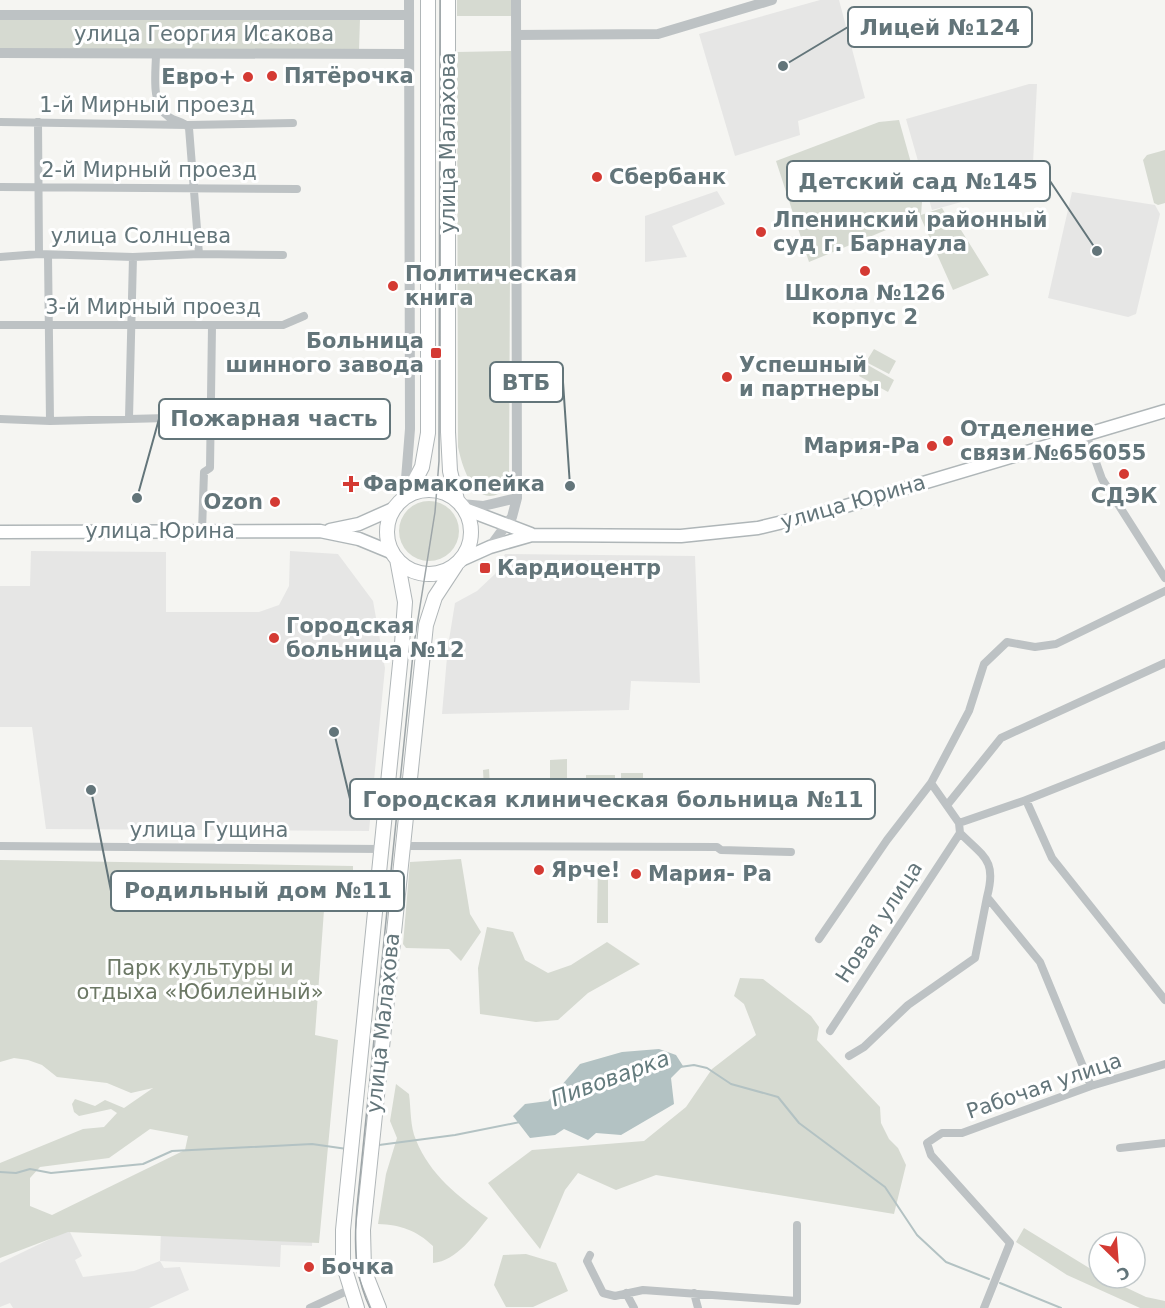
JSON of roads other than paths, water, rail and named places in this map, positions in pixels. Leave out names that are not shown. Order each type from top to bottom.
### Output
[{"type":"main road","name":"улица Малахова","points":[[401,501],[422,467],[428,433],[428,0]]},
{"type":"main road","name":"улица Малахова","points":[[448,0],[448,432],[450,471],[461,505]]},
{"type":"main road","name":"улица Юрина","points":[[458,562],[490,547],[532,535],[681,536],[758,528],[829,511],[1165,411]]},
{"type":"main road","points":[[433,490],[461,505],[471,535],[458,562],[441,572],[425,574],[407,568],[395,556],[387,530],[401,501],[433,490]]},
{"type":"main road","name":"улица Юрина","points":[[0,532],[320,531],[359,524],[401,501]]},
{"type":"main road","name":"улица Юрина","points":[[461,505],[532,535]]},
{"type":"main road","name":"улица Юрина","points":[[320,531],[359,539],[395,556]]},
{"type":"main road","name":"улица Малахова","points":[[357,1308],[349,1290],[343,1263],[345,1206],[405,602],[395,556]]},
{"type":"main road","name":"улица Малахова","points":[[379,1308],[364,1270],[363,1239],[401,846],[426,625],[435,597],[458,562]]},
{"type":"street","points":[[401,501],[406,479],[410,429],[409,0]]},
{"type":"street","points":[[490,547],[513,517],[517,498],[516,0]]},
{"type":"street","points":[[516,35],[658,34],[772,0]]},
{"type":"street","name":"улица Георгия Исакова","points":[[0,15],[409,15]]},
{"type":"street","name":"улица Георгия Исакова","points":[[0,53],[408,54]]},
{"type":"street","points":[[156,53],[156,88],[159,103],[169,118],[188,125],[196,189],[199,254]]},
{"type":"street","name":"1-й Мирный проезд","points":[[0,122],[188,125],[293,123]]},
{"type":"street","points":[[38,122],[38,187],[49,324],[50,420]]},
{"type":"street","name":"2-й Мирный проезд","points":[[0,187],[297,189]]},
{"type":"street","name":"улица Солнцева","points":[[0,257],[283,255]]},
{"type":"street","points":[[129,418],[133,257]]},
{"type":"street","name":"3-й Мирный проезд","points":[[0,325],[284,325],[304,316]]},
{"type":"street","points":[[202,531],[204,472],[210,468],[212,326]]},
{"type":"street","points":[[0,419],[211,418],[286,415]]},
{"type":"street","points":[[1086,434],[1102,479],[1165,578]]},
{"type":"street","points":[[461,505],[483,506],[517,498]]},
{"type":"street","points":[[819,939],[887,840],[932,783],[969,711],[984,664],[1007,642],[1035,647],[1056,644],[1165,591]]},
{"type":"street","points":[[948,804],[1001,738],[1165,663]]},
{"type":"street","points":[[959,823],[1026,800],[1165,745]]},
{"type":"street","points":[[849,1056],[864,1047],[908,1005],[975,958],[992,870],[987,861],[960,833],[959,823],[932,783]]},
{"type":"street","points":[[1026,800],[1052,858],[1165,1000]]},
{"type":"street","name":"Новая улица","points":[[830,1031],[960,833]]},
{"type":"street","name":"улица Гущина","points":[[0,846],[381,849]]},
{"type":"street","points":[[401,846],[717,847],[721,850],[791,852]]},
{"type":"street","points":[[987,897],[1040,962],[1091,1086]]},
{"type":"street","name":"Рабочая улица","points":[[984,1308],[1010,1243],[927,1148],[927,1143],[934,1136],[962,1133],[1091,1086],[1165,1064]]},
{"type":"street","points":[[1120,1148],[1165,1143]]},
{"type":"street","points":[[590,1255],[587,1261],[603,1293],[615,1296],[643,1290],[797,1301],[797,1225]]},
{"type":"street","points":[[310,1308],[349,1290]]},
{"type":"street","points":[[626,1293],[634,1308]]},
{"type":"street","points":[[694,1293],[698,1308]]},
{"type":"water","points":[[659,1049],[676,1055],[683,1066],[671,1078],[674,1104],[621,1135],[596,1133],[588,1140],[564,1129],[555,1135],[530,1138],[513,1116],[525,1104],[548,1101],[580,1064],[622,1052]]},
{"type":"waterway","name":"Пивоварка","points":[[680,1067],[694,1065],[707,1068],[731,1084],[778,1097],[799,1123],[885,1187],[917,1235],[946,1262],[989,1279]]},
{"type":"waterway","name":"Пивоварка","points":[[379,1145],[455,1135],[520,1122]]},
{"type":"waterway","name":"Пивоварка","points":[[0,1172],[16,1173],[30,1169],[51,1173],[143,1164],[172,1151],[312,1144],[347,1149]]},
{"type":"waterway","name":"Пивоварка","points":[[1000,1283],[1061,1308]]},
{"type":"tram line","points":[[370,1308],[356,1259],[357,1207],[414,644],[435,512],[439,461],[440,0]]},
{"type":"place","name":"Лицей №124","points":[[783,66]]},
{"type":"place","name":"Пятёрочка","points":[[272,76]]},
{"type":"place","name":"Евро+","points":[[248,77]]},
{"type":"place","name":"Сбербанк","points":[[597,177]]},
{"type":"place","name":"Лпенинский районный суд г. Барнаула","points":[[761,232]]},
{"type":"place","name":"Детский сад №145","points":[[1097,251]]},
{"type":"place","name":"Школа №126 корпус 2","points":[[865,271]]},
{"type":"place","name":"Политическая книга","points":[[393,286]]},
{"type":"place","name":"Больница шинного завода","points":[[436,353]]},
{"type":"place","name":"Успешный и партнеры","points":[[727,377]]},
{"type":"place","name":"Отделение связи №656055","points":[[948,441]]},
{"type":"place","name":"Мария-Ра","points":[[932,446]]},
{"type":"place","name":"СДЭК","points":[[1124,474]]},
{"type":"place","name":"Фармакопейка","points":[[351,484]]},
{"type":"place","name":"ВТБ","points":[[570,486]]},
{"type":"place","name":"Пожарная часть","points":[[137,498]]},
{"type":"place","name":"Ozon","points":[[275,502]]},
{"type":"place","name":"Кардиоцентр","points":[[485,568]]},
{"type":"place","name":"Городская больница №12","points":[[274,638]]},
{"type":"place","name":"Городская клиническая больница №11","points":[[334,732]]},
{"type":"place","name":"Родильный дом №11","points":[[91,790]]},
{"type":"place","name":"Ярче!","points":[[539,870]]},
{"type":"place","name":"Мария- Ра","points":[[636,874]]},
{"type":"place","name":"Бочка","points":[[309,1267]]},
{"type":"park label","name":"Парк культуры и отдыха «Юбилейный»","points":[[200,980]]}]
